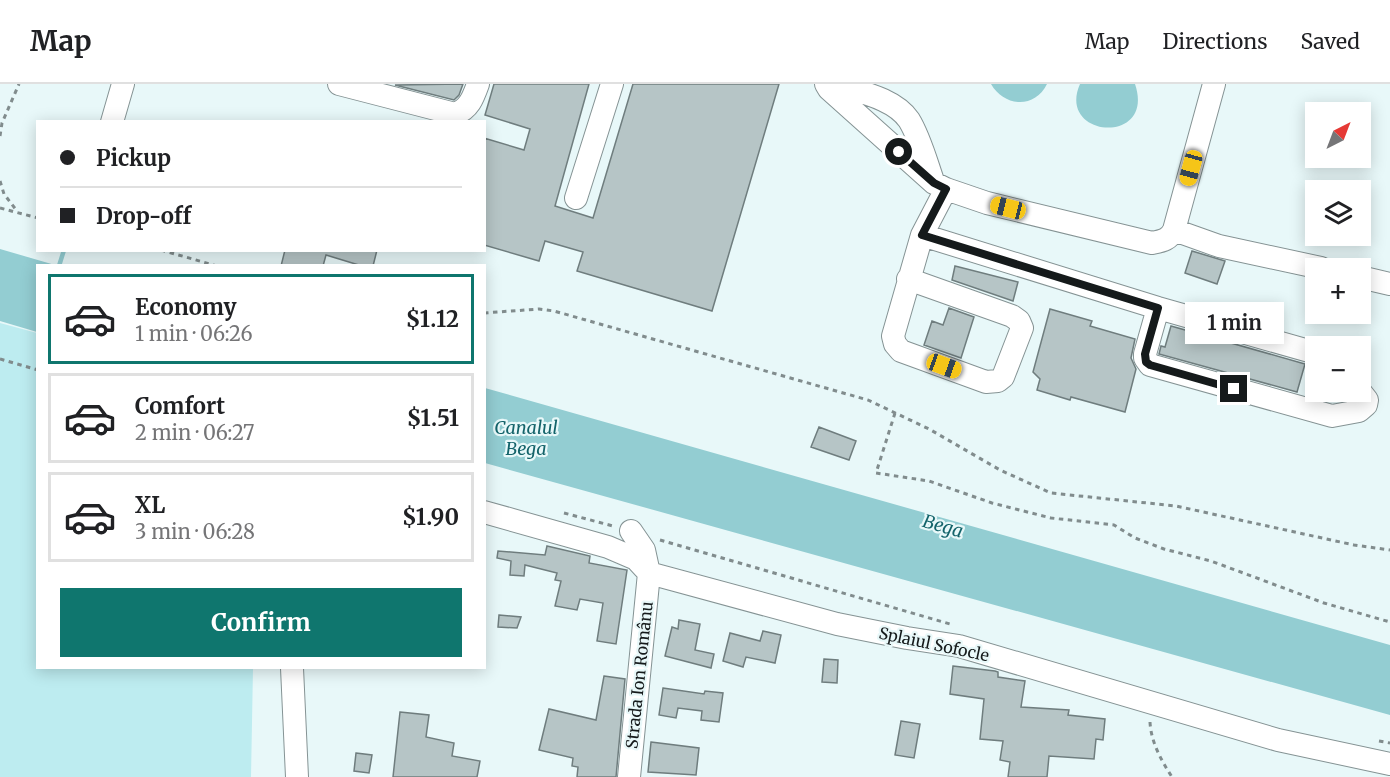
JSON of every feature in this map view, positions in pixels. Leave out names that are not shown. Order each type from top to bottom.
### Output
[{"type":"street","points":[[113,120],[123,84]]},
{"type":"street","points":[[339,84],[454,114],[461,112],[473,100],[478,84]]},
{"type":"street","points":[[576,198],[612,84]]},
{"type":"street","points":[[826,84],[940,186],[987,202],[1152,243],[1165,240],[1174,230],[1214,84]]},
{"type":"street","points":[[835,84],[886,102],[908,119],[940,186],[908,279],[892,336],[895,344],[901,351],[986,382],[998,381],[1003,377],[1022,328],[1019,321],[1012,316],[908,279]]},
{"type":"street","points":[[1174,230],[1219,246],[1305,265]]},
{"type":"street","points":[[922,235],[1158,308],[1305,349]]},
{"type":"street","points":[[1371,280],[1390,284]]},
{"type":"street","points":[[1158,308],[1145,354],[1146,362],[1150,365],[1332,416],[1359,411],[1367,402]]},
{"type":"street","name":"Splaiul Sofocle","points":[[486,513],[608,547],[636,559],[649,573],[837,624],[959,646],[1278,740],[1390,764]]},
{"type":"street","points":[[631,531],[644,550],[649,573]]},
{"type":"street","name":"Strada Ion Românu","points":[[628,777],[649,573]]},
{"type":"street","points":[[292,669],[297,777]]},
{"type":"path","points":[[0,136],[2,123],[19,84]]},
{"type":"path","points":[[0,181],[4,194],[18,213]]},
{"type":"path","points":[[0,208],[36,218]]},
{"type":"path","points":[[168,252],[210,264]]},
{"type":"path","points":[[486,314],[539,309],[554,311],[868,400],[929,429],[1000,470],[1051,493],[1176,506],[1354,545],[1390,550]]},
{"type":"path","points":[[0,359],[36,369]]},
{"type":"path","points":[[895,412],[876,473],[930,481],[992,503],[1051,518],[1114,525],[1164,549],[1211,561],[1324,603],[1390,622]]},
{"type":"path","points":[[1149,702],[1151,734],[1172,777]]},
{"type":"shaded area","points":[[0,323],[36,333],[36,669],[253,669],[251,777],[0,777]]},
{"type":"water","points":[[991,84],[1047,84],[1035,98],[1019,102],[1004,97]]},
{"type":"water","points":[[1080,84],[1135,84],[1138,104],[1132,118],[1120,125],[1106,128],[1092,124],[1081,116],[1076,102]]},
{"type":"water","points":[[0,249],[52,264],[36,264],[36,332],[0,321]]},
{"type":"water","name":"Canalul Bega","points":[[486,388],[1390,645],[1390,715],[486,463]]},
{"type":"building","points":[[463,84],[459,95],[454,100],[395,85]]},
{"type":"building","points":[[494,84],[589,84],[555,206],[593,218],[633,84],[779,84],[712,311],[577,271],[583,252],[545,241],[539,261],[486,246],[486,139],[524,150],[530,129],[485,115]]},
{"type":"building","points":[[1192,251],[1225,261],[1217,284],[1185,273]]},
{"type":"building","points":[[284,252],[376,252],[374,264],[355,264],[326,255],[324,264],[282,264]]},
{"type":"building","points":[[955,266],[1018,282],[1013,301],[952,280]]},
{"type":"building","points":[[949,308],[974,317],[961,358],[924,345],[932,321],[943,325]]},
{"type":"building","points":[[1050,309],[1092,321],[1090,326],[1135,339],[1131,358],[1136,369],[1125,412],[1037,390],[1040,379],[1033,372]]},
{"type":"building","points":[[1171,326],[1305,364],[1297,392],[1159,354],[1161,346],[1165,347]]},
{"type":"building","points":[[819,427],[856,441],[849,460],[811,447]]},
{"type":"building","points":[[547,546],[590,556],[589,563],[627,570],[616,644],[597,641],[603,603],[580,599],[577,610],[555,606],[561,581],[555,580],[557,573],[525,565],[524,576],[510,575],[511,561],[497,558],[498,551],[545,555]]},
{"type":"building","points":[[499,615],[521,617],[517,628],[498,627]]},
{"type":"building","points":[[679,620],[700,624],[695,650],[714,654],[711,668],[665,656],[672,627],[678,629]]},
{"type":"building","points":[[763,631],[781,635],[775,663],[746,657],[743,667],[723,661],[730,633],[760,641]]},
{"type":"building","points":[[824,659],[838,660],[837,683],[822,682]]},
{"type":"building","points":[[953,666],[995,671],[998,672],[998,677],[1025,681],[1021,707],[1069,710],[1068,715],[1105,719],[1103,740],[1096,739],[1094,759],[1049,756],[1047,777],[1008,777],[1010,762],[1000,760],[1003,741],[980,739],[984,699],[950,694]]},
{"type":"building","points":[[604,676],[625,679],[616,777],[577,777],[578,767],[572,766],[573,758],[539,750],[549,709],[596,720]]},
{"type":"building","points":[[663,688],[704,694],[705,691],[723,693],[719,722],[701,720],[702,711],[678,708],[676,718],[659,715]]},
{"type":"building","points":[[400,712],[429,715],[426,737],[454,743],[452,756],[480,761],[477,777],[393,777]]},
{"type":"building","points":[[901,721],[920,724],[914,758],[895,755]]},
{"type":"building","points":[[651,742],[699,748],[696,775],[648,772]]},
{"type":"building","points":[[356,753],[372,755],[369,773],[354,771]]},
{"type":"waterway","points":[[60,264],[63,252]]},
{"type":"route","points":[[899,152],[934,183],[946,189],[922,235],[1158,308],[1145,354],[1146,362],[1234,389]]},
{"type":"water label","name":"Bega","points":[[943,526]]}]
